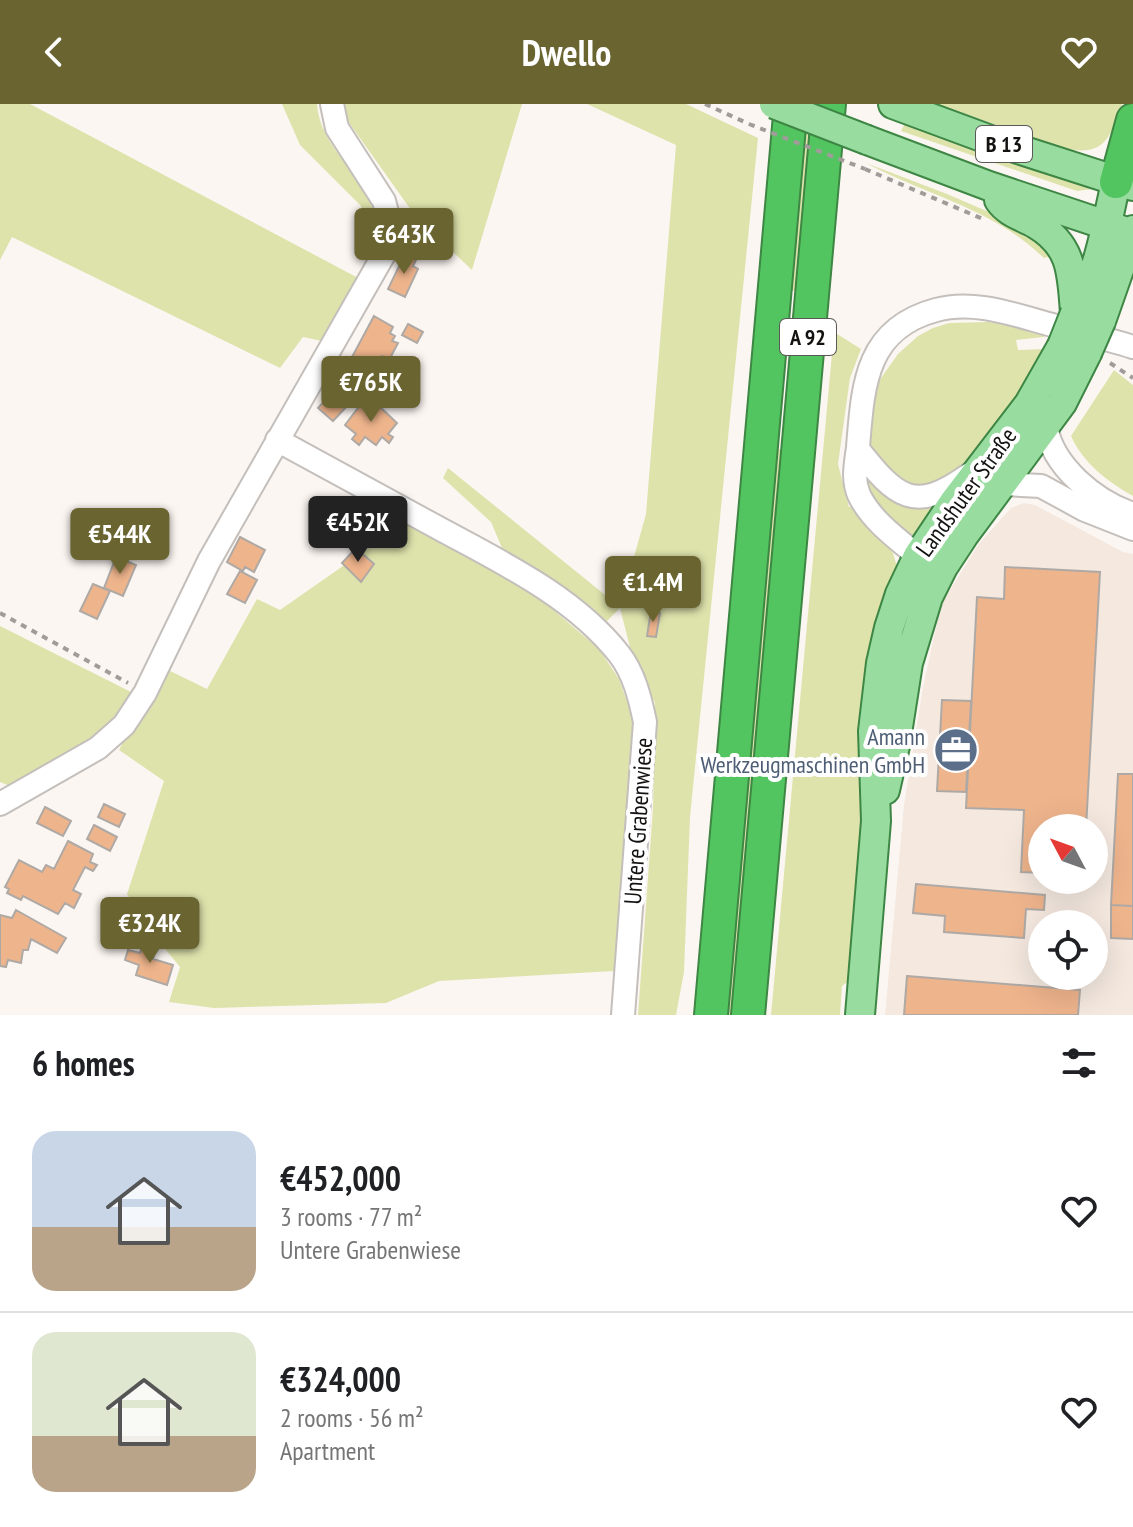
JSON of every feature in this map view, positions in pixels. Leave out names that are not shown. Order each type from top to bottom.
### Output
[{"type":"highway","name":"A 92","points":[[711,1015],[791,104]]},
{"type":"highway","name":"A 92","points":[[748,1015],[829,104]]},
{"type":"highway","points":[[1124,184],[1133,120]]},
{"type":"main road","name":"B 13","points":[[774,104],[989,186],[1126,230]]},
{"type":"main road","name":"B 13","points":[[893,104],[1124,184]]},
{"type":"main road","name":"Landshuter Straße","points":[[876,821],[895,746],[908,663],[923,611],[943,567],[1062,403],[1086,354],[1088,317],[1126,230],[1124,184]]},
{"type":"main road","name":"B 13","points":[[989,186],[1005,209],[1038,225],[1059,243],[1073,272],[1088,317]]},
{"type":"main road","name":"Landshuter Straße","points":[[860,1015],[876,821],[873,731],[881,663],[900,594],[918,556],[948,511],[1029,404],[1086,354]]},
{"type":"street","points":[[0,804],[98,748],[124,725],[145,693],[209,561],[383,256],[390,224],[384,201],[337,128],[332,104]]},
{"type":"street","points":[[918,556],[877,521],[859,495],[854,473],[861,400],[870,367],[892,335],[918,316],[952,307],[988,308],[1133,347]]},
{"type":"street","points":[[1046,426],[1048,442],[1060,462],[1097,495],[1133,514]]},
{"type":"street","name":"Untere Grabenwiese","points":[[277,440],[510,567],[601,632],[621,657],[637,688],[645,722],[623,1015]]},
{"type":"street","points":[[858,449],[883,481],[895,491],[912,497],[932,496],[956,484],[985,463]]},
{"type":"street","points":[[1004,484],[1041,486],[1085,510],[1133,529]]},
{"type":"path","points":[[705,104],[865,169]]},
{"type":"path","points":[[1086,354],[1133,378]]},
{"type":"path","points":[[0,613],[145,693]]},
{"type":"shaded area","points":[[1024,503],[1035,505],[1123,552],[1133,554],[1133,1015],[885,1015],[904,805],[923,687],[941,605],[978,545],[1011,508]]},
{"type":"green space","points":[[0,104],[30,104],[362,280],[322,341],[303,337],[280,368],[12,237],[0,260]]},
{"type":"green space","points":[[282,104],[317,104],[325,133],[367,195],[375,216],[375,235],[360,205],[300,145]]},
{"type":"green space","points":[[344,104],[522,104],[472,270],[416,217],[345,117]]},
{"type":"green space","points":[[587,104],[686,104],[758,138],[690,817],[684,972],[676,1015],[638,1015],[653,808],[655,703],[632,655],[620,608],[607,621],[502,548],[491,522],[443,478],[448,468],[620,607],[646,514],[676,145]]},
{"type":"green space","points":[[806,104],[816,104],[799,292],[789,290]]},
{"type":"green space","points":[[936,104],[1122,104],[1113,128],[1103,143],[1096,148],[1075,150],[1061,148]]},
{"type":"green space","points":[[905,123],[1091,186],[1092,189],[1077,191],[901,131]]},
{"type":"green space","points":[[866,163],[1024,227],[1055,255],[1044,258],[1024,241],[981,215]]},
{"type":"green space","points":[[989,322],[1045,333],[1044,337],[1016,340],[1018,350],[1046,349],[1006,417],[971,457],[940,480],[924,486],[909,486],[886,469],[869,438],[876,385],[898,354],[918,336],[949,323]]},
{"type":"green space","points":[[834,332],[861,349],[850,378],[838,464],[849,507],[854,506],[893,553],[897,567],[863,806],[854,977],[842,986],[840,1015],[771,1015]]},
{"type":"green space","points":[[1114,370],[1133,385],[1133,496],[1097,471],[1082,455],[1071,436]]},
{"type":"green space","points":[[776,449],[787,450],[737,1015],[727,1015]]},
{"type":"green space","points":[[861,469],[876,488],[892,500],[911,505],[935,504],[936,507],[914,537],[886,517]]},
{"type":"green space","points":[[406,522],[537,596],[599,649],[619,679],[633,718],[633,759],[614,971],[439,981],[386,1003],[214,1008],[169,1002],[180,967],[152,933],[127,894],[164,781],[119,750],[162,667],[207,689],[257,599],[280,610]]},
{"type":"green space","points":[[0,626],[131,692],[109,724],[87,744],[17,789],[0,782]]},
{"type":"building","points":[[415,233],[434,243],[428,254],[409,244]]},
{"type":"building","points":[[405,254],[416,260],[413,266],[418,269],[405,297],[388,289]]},
{"type":"building","points":[[374,316],[393,327],[390,333],[395,336],[392,341],[398,343],[389,360],[382,356],[375,369],[352,357]]},
{"type":"building","points":[[408,324],[423,332],[417,343],[402,335]]},
{"type":"building","points":[[352,357],[371,368],[363,377],[349,363]]},
{"type":"building","points":[[371,368],[393,389],[385,398],[363,377]]},
{"type":"building","points":[[345,370],[361,385],[354,393],[338,378]]},
{"type":"building","points":[[338,378],[354,393],[347,400],[331,385]]},
{"type":"building","points":[[332,393],[347,406],[333,421],[318,408]]},
{"type":"building","points":[[364,400],[376,409],[379,406],[397,423],[388,434],[393,437],[389,443],[382,437],[376,445],[365,437],[359,445],[352,439],[356,434],[345,425]]},
{"type":"building","points":[[240,537],[265,550],[254,572],[245,567],[243,571],[227,562]]},
{"type":"building","points":[[356,548],[374,564],[361,582],[342,563]]},
{"type":"building","points":[[116,557],[136,565],[123,596],[104,588]]},
{"type":"building","points":[[1005,567],[1100,572],[1087,814],[1028,814],[1028,872],[1021,872],[1024,810],[966,808],[977,597],[1004,599]]},
{"type":"building","points":[[240,571],[257,580],[245,603],[227,594]]},
{"type":"building","points":[[93,584],[110,591],[97,619],[80,611]]},
{"type":"building","points":[[651,611],[660,613],[656,637],[647,636]]},
{"type":"building","points":[[942,700],[971,701],[966,792],[937,791]]},
{"type":"building","points":[[1118,774],[1133,774],[1133,906],[1111,905]]},
{"type":"building","points":[[104,804],[125,814],[119,827],[98,817]]},
{"type":"building","points":[[45,807],[71,821],[63,836],[37,823]]},
{"type":"building","points":[[94,825],[117,837],[110,851],[87,839]]},
{"type":"building","points":[[68,841],[93,854],[90,862],[97,865],[93,871],[85,867],[73,890],[81,894],[74,908],[65,903],[58,914],[23,896],[21,900],[7,893],[9,889],[5,887],[19,860],[42,872],[46,865],[54,869]]},
{"type":"building","points":[[916,884],[1045,895],[1044,910],[1026,909],[1024,938],[944,932],[945,916],[913,913]]},
{"type":"building","points":[[1111,905],[1133,906],[1133,939],[1111,938]]},
{"type":"building","points":[[16,910],[66,938],[57,953],[31,939],[28,950],[23,950],[21,963],[8,960],[6,967],[0,966],[0,915],[12,918]]},
{"type":"building","points":[[143,943],[156,947],[153,959],[173,965],[167,985],[136,975],[139,965],[125,960],[128,950],[140,953]]},
{"type":"building","points":[[907,976],[1028,986],[1028,990],[1080,990],[1078,1015],[904,1015]]},
{"type":"place","name":"Amann Werkzeugmaschinen GmbH","points":[[956,750]]}]
